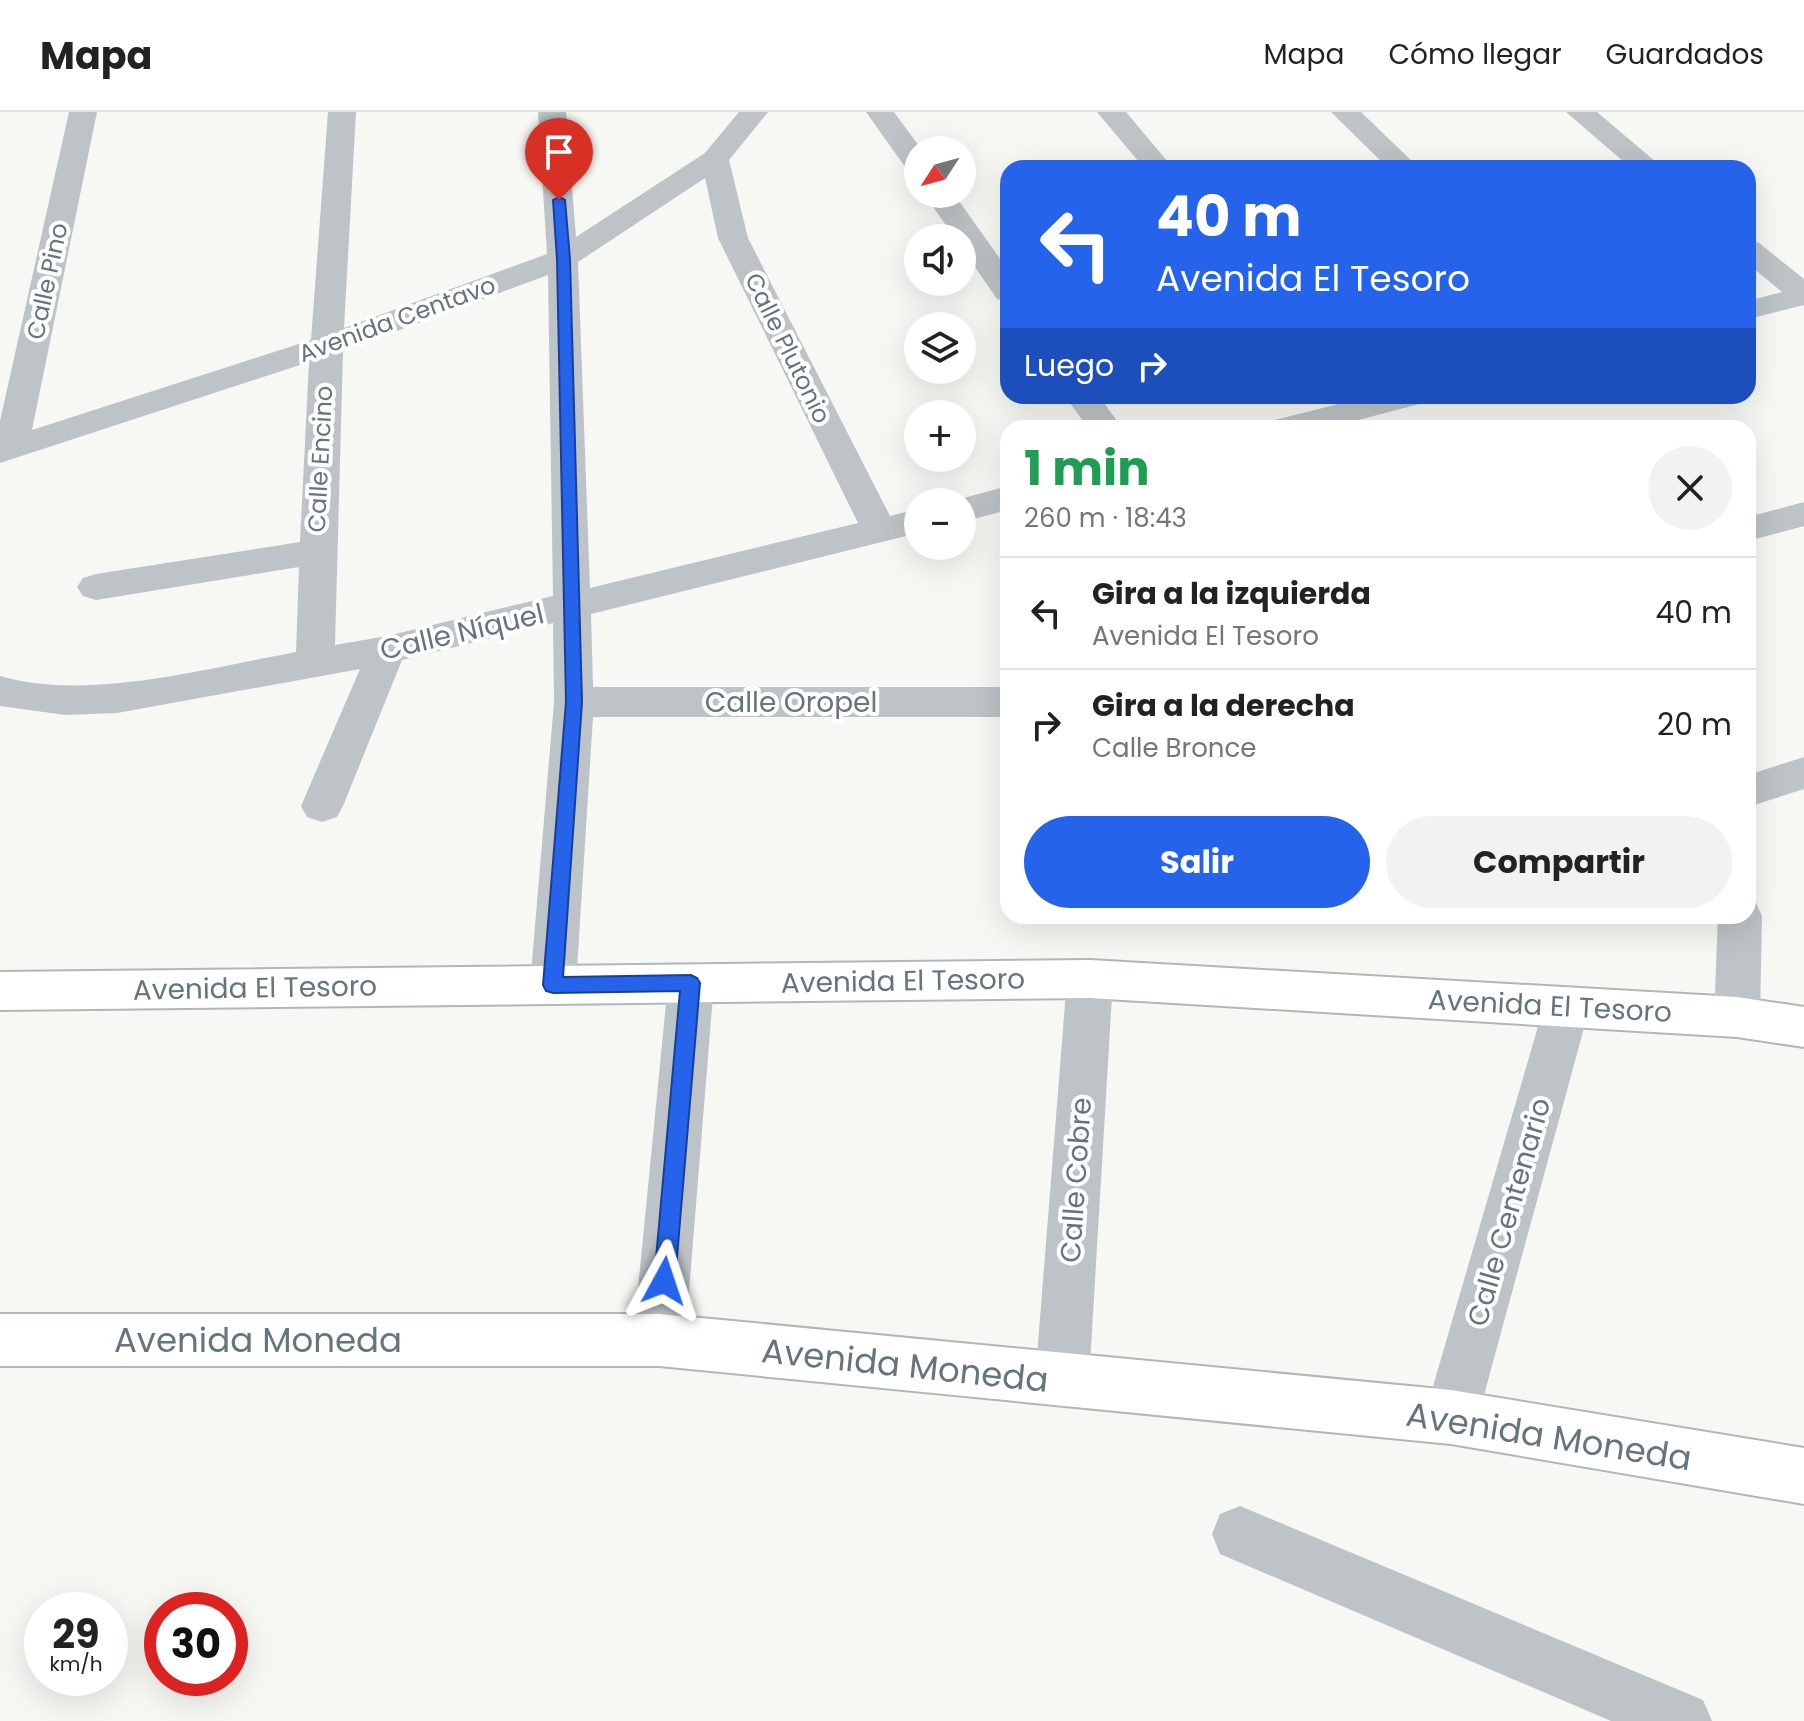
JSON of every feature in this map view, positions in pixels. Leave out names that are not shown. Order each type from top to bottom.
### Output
[{"type":"main road","name":"Avenida El Tesoro","points":[[0,991],[1090,979],[1737,1017],[1804,1027]]},
{"type":"main road","name":"Avenida Moneda","points":[[0,1340],[659,1340],[1451,1417],[1804,1476]]},
{"type":"street","name":"Calle Pino","points":[[6,451],[83,112]]},
{"type":"street","name":"Calle Encino","points":[[315,662],[316,552],[326,346],[342,112]]},
{"type":"street","points":[[552,112],[563,259],[574,702],[553,985]]},
{"type":"street","name":"Avenida Centavo","points":[[6,451],[326,346],[563,259],[715,159],[754,112]]},
{"type":"street","points":[[880,112],[904,145]]},
{"type":"street","points":[[1111,112],[1152,160]]},
{"type":"street","points":[[1345,112],[1396,160]]},
{"type":"street","points":[[1580,112],[1639,160]]},
{"type":"street","name":"Calle Plutonio","points":[[715,159],[733,238],[879,530]]},
{"type":"street","points":[[949,208],[1000,281]]},
{"type":"street","points":[[1756,256],[1804,295]]},
{"type":"street","points":[[1756,308],[1804,295]]},
{"type":"street","points":[[1324,420],[1386,404]]},
{"type":"street","points":[[976,506],[1000,500]]},
{"type":"street","points":[[1756,527],[1804,514]]},
{"type":"street","name":"Calle Níquel","points":[[0,690],[13,695],[65,700],[117,698],[387,650],[904,524]]},
{"type":"street","points":[[96,587],[316,552]]},
{"type":"street","points":[[322,806],[387,650]]},
{"type":"street","name":"Calle Oropel","points":[[574,702],[1000,702]]},
{"type":"street","points":[[1756,788],[1804,773]]},
{"type":"street","points":[[1737,1017],[1740,924]]},
{"type":"street","name":"Calle Cobre","points":[[1062,1381],[1090,979]]},
{"type":"street","points":[[659,1340],[691,983]]},
{"type":"street","name":"Calle Centenario","points":[[1451,1417],[1567,1006]]},
{"type":"street","points":[[1240,1534],[1682,1721]]},
{"type":"route","points":[[559,200],[574,702],[553,985],[691,983],[664,1281]]}]
